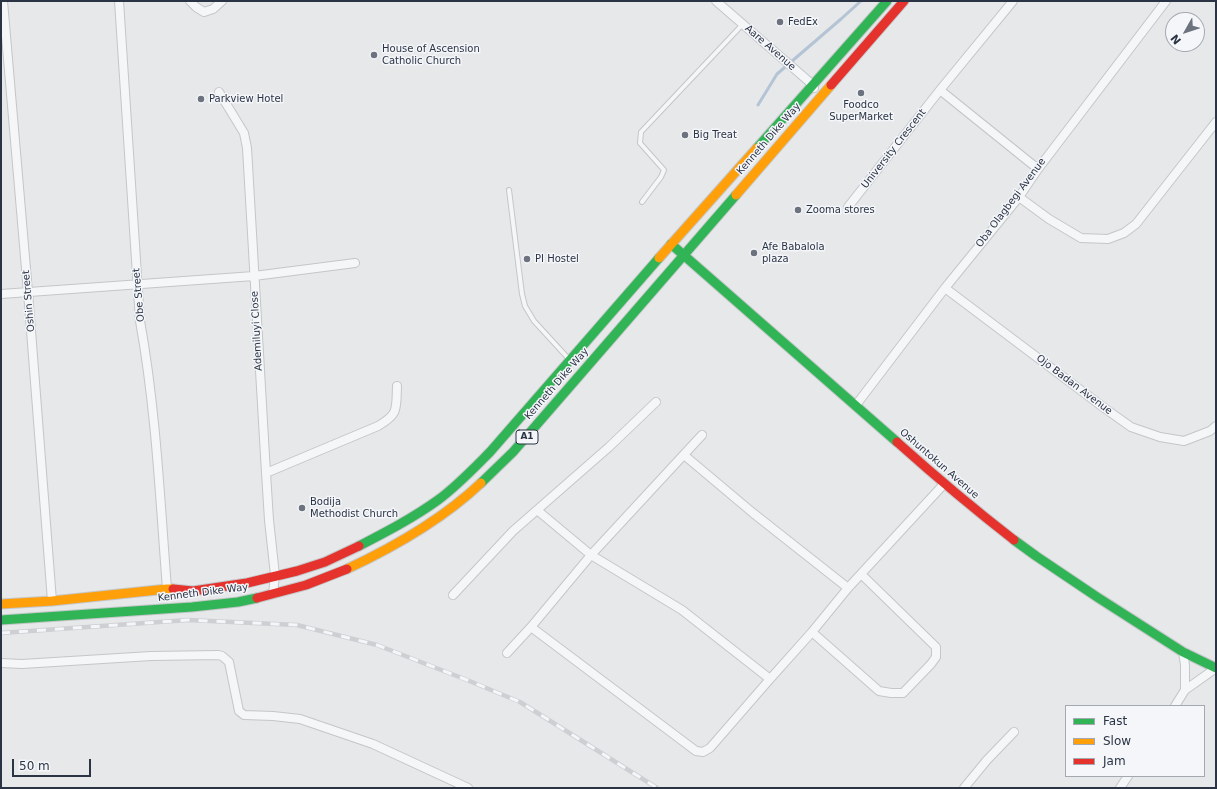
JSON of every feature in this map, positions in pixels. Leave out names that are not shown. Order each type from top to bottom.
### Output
[{"type":"main road","name":"Kenneth Dike Way","points":[[1,604],[52,602],[167,589],[193,591],[247,583],[325,562],[353,550],[413,517],[439,499],[465,477],[490,452],[671,244],[886,1]]},
{"type":"main road","name":"Kenneth Dike Way","points":[[1,620],[192,607],[238,602],[306,585],[344,570],[378,554],[413,534],[466,497],[513,452],[904,1]]},
{"type":"main road","name":"Oshuntokun Avenue","points":[[671,244],[979,513],[1036,556],[1097,597],[1183,652],[1216,668]]},
{"type":"main road","points":[[569,362],[580,375]]},
{"type":"street","name":"Oshin Street","points":[[3,1],[28,292],[52,602]]},
{"type":"street","name":"Obe Street","points":[[119,1],[140,321],[147,359],[155,434],[167,589]]},
{"type":"street","points":[[190,1],[204,12],[213,9],[222,1]]},
{"type":"street","name":"Aare Avenue","points":[[716,1],[813,85],[820,97]]},
{"type":"street","name":"University Crescent","points":[[848,207],[940,90],[1013,1]]},
{"type":"street","name":"Oba Olagbegi Avenue","points":[[856,405],[945,288],[1019,197],[1038,169],[1166,1]]},
{"type":"street","points":[[940,90],[1038,169]]},
{"type":"street","name":"Ademiluyi Close","points":[[219,92],[244,133],[247,148],[269,520],[275,576],[273,594]]},
{"type":"street","points":[[1019,197],[1049,219],[1081,238],[1108,238],[1124,233],[1136,224],[1216,122]]},
{"type":"street","points":[[1,294],[254,276],[356,263]]},
{"type":"street","name":"Ojo Badan Avenue","points":[[945,288],[1102,407],[1131,427],[1160,437],[1184,440],[1210,431],[1216,426]]},
{"type":"street","points":[[266,473],[387,421],[393,416],[396,409],[397,386]]},
{"type":"street","points":[[453,595],[513,531],[609,447],[656,402]]},
{"type":"street","points":[[507,653],[531,627],[591,555],[702,435]]},
{"type":"street","points":[[684,455],[753,513],[848,588]]},
{"type":"street","points":[[531,627],[696,751],[703,752],[710,748],[812,632],[848,588],[944,484]]},
{"type":"street","points":[[536,510],[591,555],[682,610],[770,679]]},
{"type":"street","points":[[812,632],[879,691],[903,693],[931,664],[936,657],[936,647],[861,574]]},
{"type":"street","points":[[1183,652],[1185,665],[1185,690]]},
{"type":"street","points":[[1,663],[22,664],[151,656],[222,656],[229,662],[239,711],[244,715],[300,719],[373,744],[468,788]]},
{"type":"street","points":[[1175,705],[1185,690],[1216,668]]},
{"type":"street","points":[[964,788],[987,760],[1014,732]]},
{"type":"street","points":[[1120,788],[1127,777]]},
{"type":"lane","points":[[642,202],[661,177],[664,170],[640,143],[641,132],[743,24]]},
{"type":"lane","points":[[509,190],[522,294],[525,306],[534,321],[569,362]]},
{"type":"waterway","points":[[758,105],[777,74],[861,1]]},
{"type":"railway","points":[[1,633],[188,620],[297,625],[377,645],[520,702],[657,788]]},
{"type":"traffic: fast","points":[[757,148],[887,1]]},
{"type":"traffic: fast","points":[[481,483],[513,452],[736,195]]},
{"type":"traffic: fast","points":[[671,244],[897,442]]},
{"type":"traffic: fast","points":[[359,546],[429,507],[465,477],[490,452],[659,258]]},
{"type":"traffic: fast","points":[[1014,540],[1097,597],[1183,652],[1216,668]]},
{"type":"traffic: fast","points":[[1,620],[192,607],[238,602],[257,598]]},
{"type":"traffic: slow","points":[[736,195],[831,85]]},
{"type":"traffic: slow","points":[[659,258],[757,148]]},
{"type":"traffic: slow","points":[[347,569],[400,542],[451,509],[481,483]]},
{"type":"traffic: slow","points":[[1,604],[52,601],[173,589]]},
{"type":"traffic: jam","points":[[831,85],[904,1]]},
{"type":"traffic: jam","points":[[897,442],[1014,540]]},
{"type":"traffic: jam","points":[[173,589],[193,591],[247,583],[297,571],[325,562],[359,546]]},
{"type":"traffic: jam","points":[[257,598],[306,585],[347,569]]},
{"type":"place","name":"FedEx","points":[[780,22]]},
{"type":"place","name":"House of Ascension Catholic Church","points":[[374,55]]},
{"type":"place","name":"Foodco SuperMarket","points":[[861,93]]},
{"type":"place","name":"Parkview Hotel","points":[[201,99]]},
{"type":"place","name":"Big Treat","points":[[685,135]]},
{"type":"place","name":"Zooma stores","points":[[798,210]]},
{"type":"place","name":"Afe Babalola plaza","points":[[754,253]]},
{"type":"place","name":"PI Hostel","points":[[527,259]]},
{"type":"place","name":"Bodija Methodist Church","points":[[302,508]]}]
